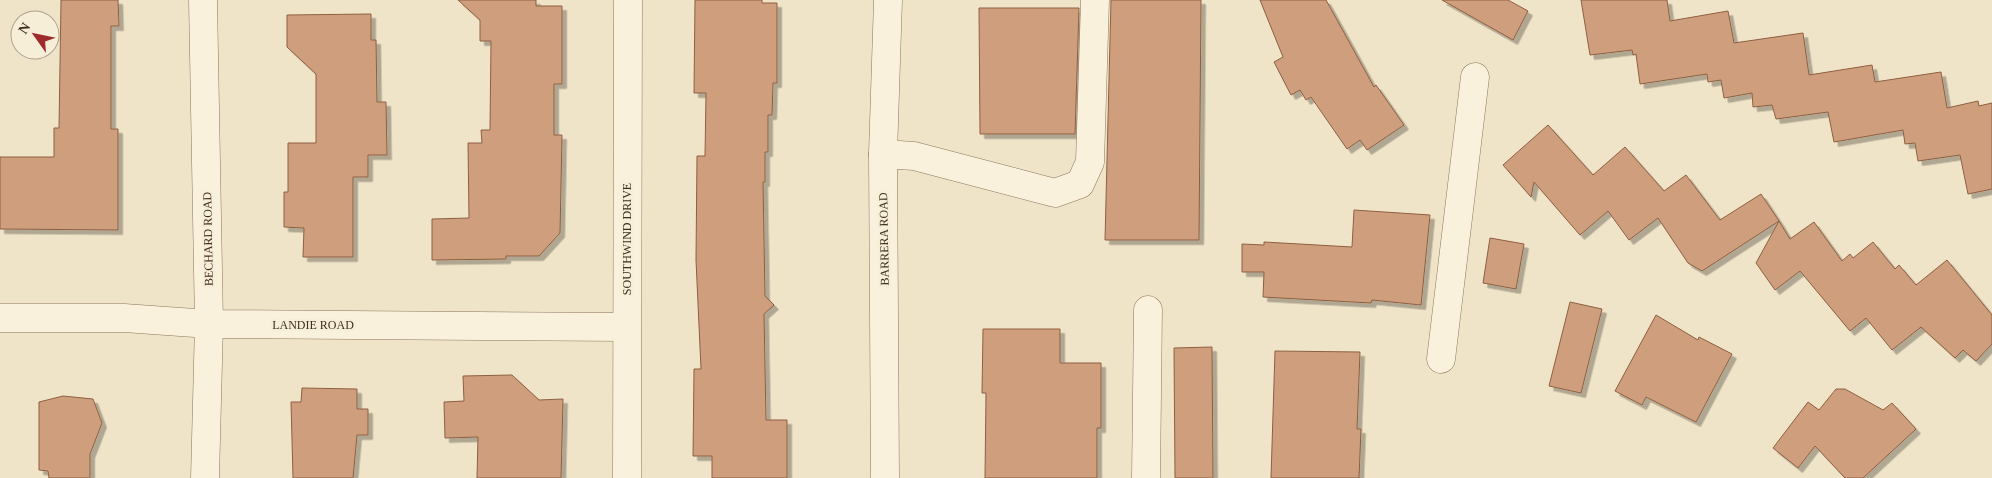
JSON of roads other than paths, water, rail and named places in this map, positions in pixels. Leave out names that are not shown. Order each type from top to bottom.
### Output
[{"type":"street","name":"BECHARD ROAD","points":[[204,0],[209,324],[205,478]]},
{"type":"street","name":"SOUTHWIND DRIVE","points":[[627,478],[628,0]]},
{"type":"street","name":"BARRERA ROAD","points":[[885,478],[883,154],[888,0]]},
{"type":"street","points":[[883,154],[914,156],[1054,193],[1080,184],[1090,162],[1095,0]]},
{"type":"street","points":[[1441,359],[1475,77]]},
{"type":"street","points":[[1146,478],[1148,310]]},
{"type":"street","name":"LANDIE ROAD","points":[[0,318],[124,318],[209,324],[626,327]]}]
